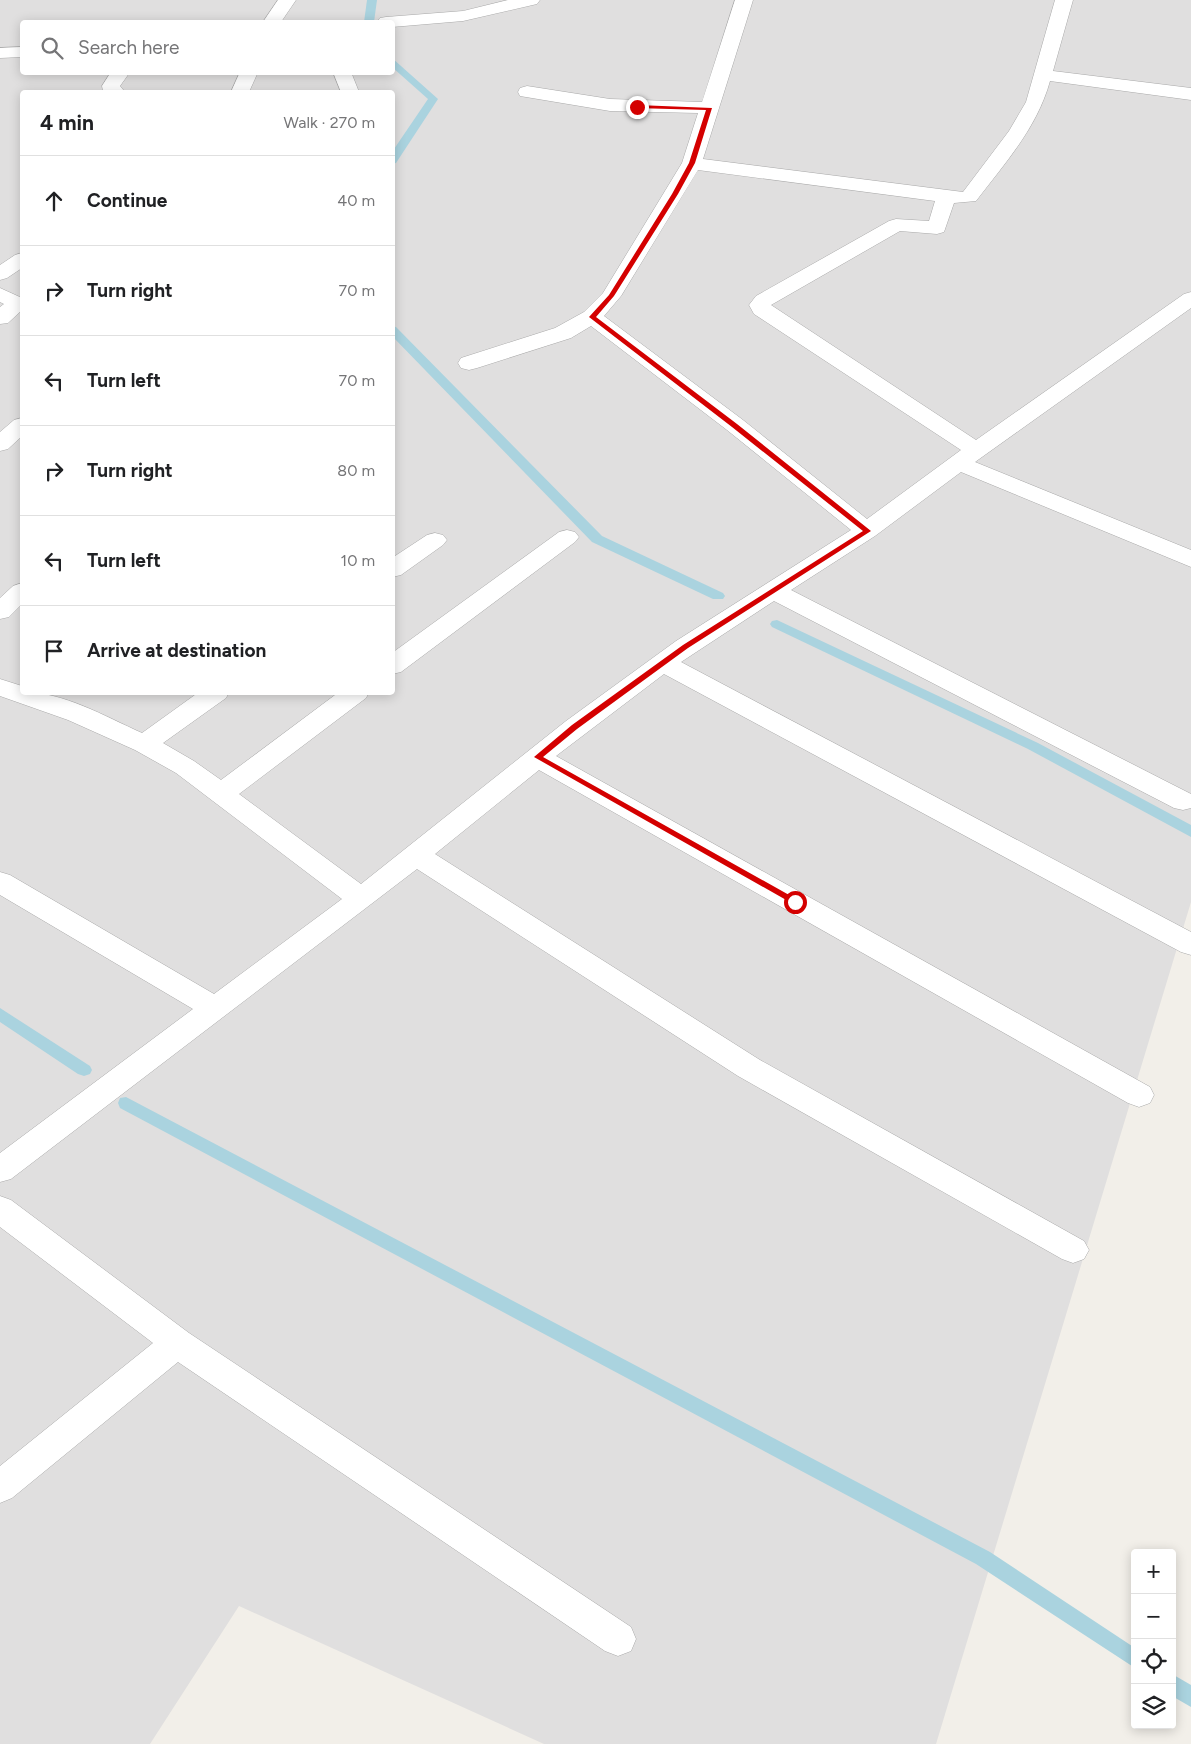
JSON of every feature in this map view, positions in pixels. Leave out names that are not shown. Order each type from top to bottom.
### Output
[{"type":"street","points":[[273,20],[287,0]]},
{"type":"street","points":[[395,22],[463,16],[531,0]]},
{"type":"street","points":[[468,363],[563,333],[592,317],[611,296],[692,163],[744,0]]},
{"type":"street","points":[[692,163],[946,197],[969,197],[1018,133],[1035,102],[1064,0]]},
{"type":"street","points":[[0,53],[20,52]]},
{"type":"street","points":[[112,90],[111,86],[119,75]]},
{"type":"street","points":[[241,90],[248,75]]},
{"type":"street","points":[[343,75],[349,90]]},
{"type":"street","points":[[1044,75],[1191,94]]},
{"type":"street","points":[[527,92],[610,105],[710,108]]},
{"type":"street","points":[[946,197],[937,228],[896,225],[764,300],[760,305],[761,310],[967,457],[1191,559]]},
{"type":"street","points":[[0,274],[20,260]]},
{"type":"street","points":[[0,294],[14,300],[16,305],[0,318]]},
{"type":"street","points":[[0,1170],[361,899],[575,727],[663,663],[867,531],[967,457],[1191,298]]},
{"type":"street","points":[[1168,314],[1191,324]]},
{"type":"street","points":[[592,317],[735,425],[867,531]]},
{"type":"street","points":[[0,444],[20,427]]},
{"type":"street","points":[[395,664],[567,537]]},
{"type":"street","points":[[395,568],[434,540]]},
{"type":"street","points":[[774,590],[1183,801]]},
{"type":"street","points":[[0,611],[20,593]]},
{"type":"street","points":[[663,663],[1191,945]]},
{"type":"street","points":[[0,688],[20,692]]},
{"type":"street","points":[[38,695],[54,698],[77,714],[144,744],[185,767],[361,899]]},
{"type":"street","points":[[144,744],[213,695]]},
{"type":"street","points":[[220,794],[353,695]]},
{"type":"street","points":[[537,757],[1139,1095]]},
{"type":"street","points":[[416,855],[748,1068],[1072,1250]]},
{"type":"street","points":[[0,882],[215,1008]]},
{"type":"street","points":[[0,1209],[177,1344],[618,1639]]},
{"type":"street","points":[[0,1487],[177,1344]]},
{"type":"shaded area","points":[[0,0],[1191,0],[1191,902],[936,1744],[544,1744],[239,1606],[150,1744],[0,1744]]},
{"type":"waterway","points":[[369,20],[372,0]]},
{"type":"waterway","points":[[395,64],[433,99],[395,156]]},
{"type":"waterway","points":[[395,332],[597,539],[718,596]]},
{"type":"waterway","points":[[777,624],[1033,746],[1191,832]]},
{"type":"waterway","points":[[0,1014],[84,1070]]},
{"type":"waterway","points":[[126,1103],[983,1558],[1131,1656]]},
{"type":"waterway","points":[[1176,1687],[1191,1697]]},
{"type":"route","points":[[637,107],[710,108],[692,163],[675,194],[611,296],[592,317],[735,425],[867,531],[685,647],[537,757],[795,902]]}]
